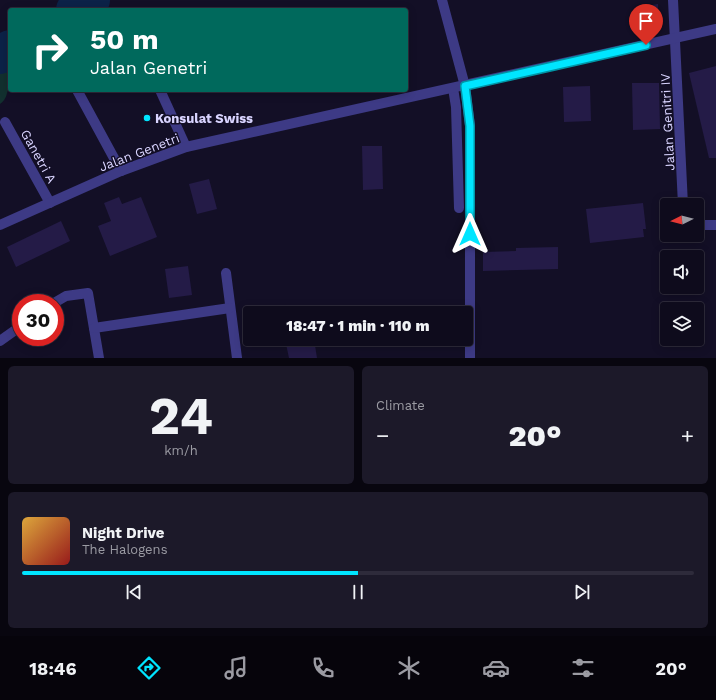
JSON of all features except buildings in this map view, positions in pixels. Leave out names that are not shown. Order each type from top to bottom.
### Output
[{"type":"street","points":[[442,0],[465,86],[470,126],[470,358]]},
{"type":"street","name":"Jalan Genitri IV","points":[[673,0],[683,198]]},
{"type":"street","name":"Jalan Genetri","points":[[0,225],[121,171],[186,147],[716,29]]},
{"type":"street","points":[[453,88],[456,107],[459,208]]},
{"type":"street","points":[[78,92],[121,171]]},
{"type":"street","points":[[161,92],[186,147]]},
{"type":"street","name":"Ganetri A","points":[[5,122],[50,203]]},
{"type":"street","points":[[704,225],[716,225]]},
{"type":"street","points":[[226,273],[237,358]]},
{"type":"street","points":[[64,297],[88,293],[99,358]]},
{"type":"street","points":[[94,328],[230,308]]},
{"type":"street","points":[[0,341],[12,332]]},
{"type":"green space","points":[[0,47],[8,64],[8,90],[4,101],[0,104]]},
{"type":"waterway","points":[[78,8],[91,0]]},
{"type":"waterway","points":[[0,55],[8,50]]},
{"type":"place","name":"Konsulat Swiss","points":[[147,118]]},
{"type":"route","points":[[470,234],[470,126],[465,86],[646,45]]}]
